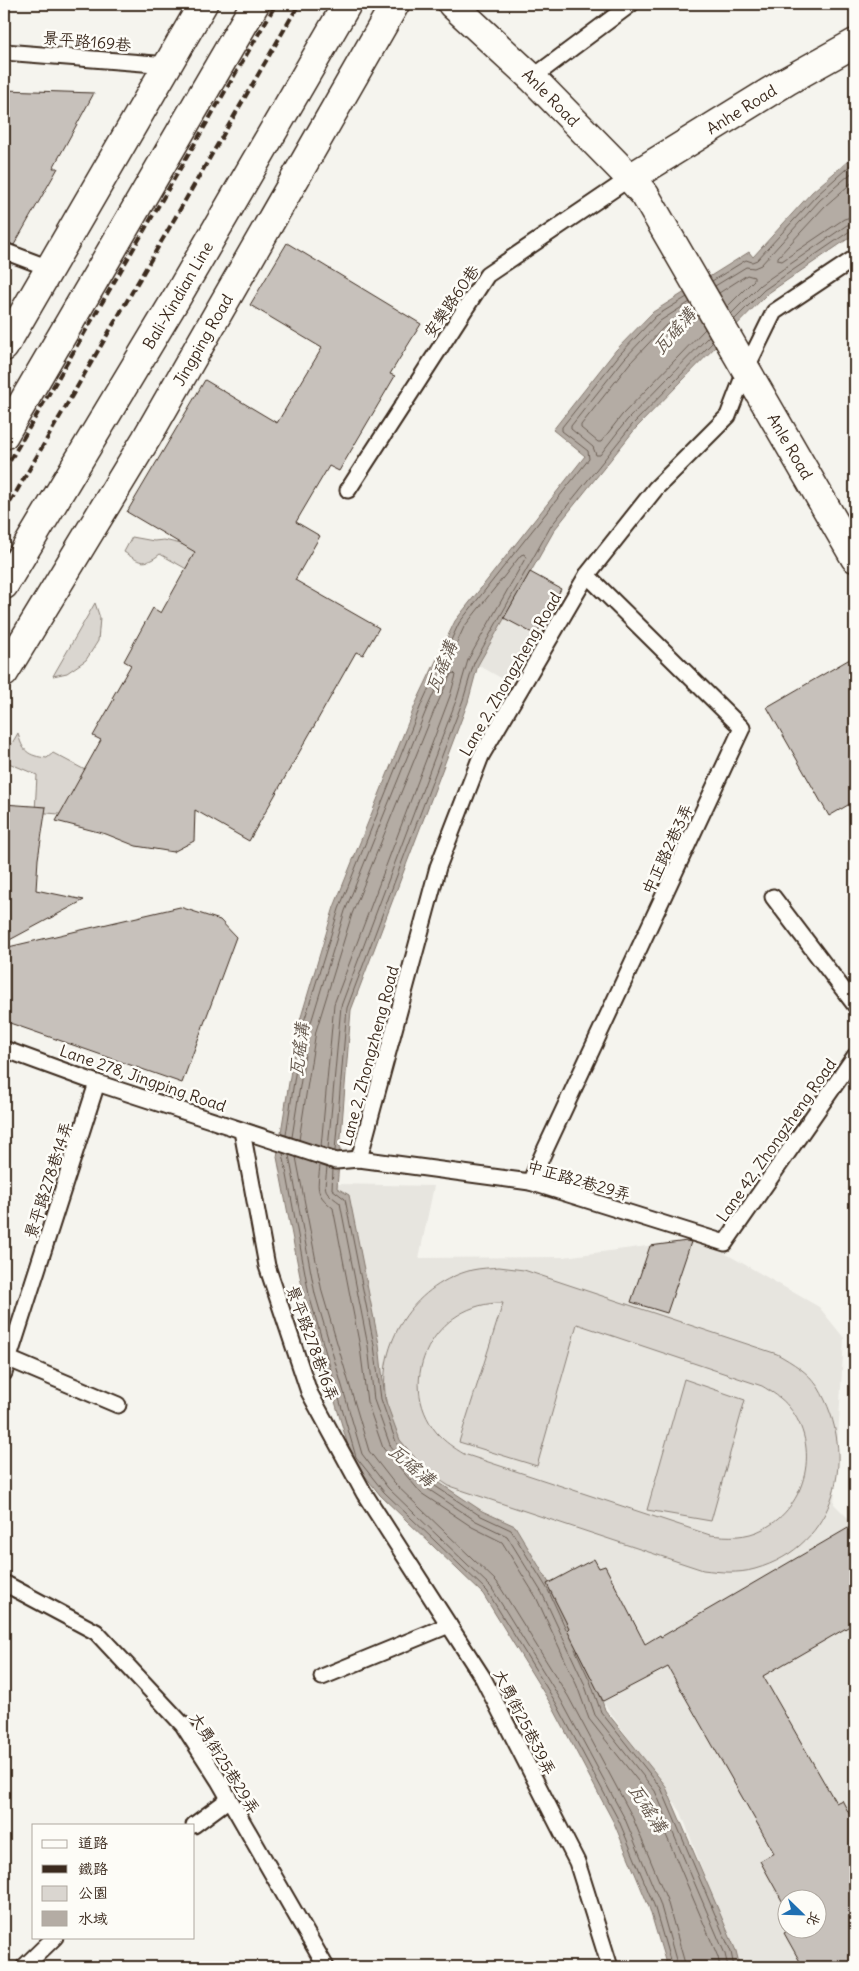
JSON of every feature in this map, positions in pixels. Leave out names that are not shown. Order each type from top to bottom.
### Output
[{"type":"main road","points":[[4,347],[203,4]]},
{"type":"main road","points":[[4,435],[255,4]]},
{"type":"main road","name":"Bali-Xindian Line","points":[[4,585],[177,296],[346,4]]},
{"type":"main road","name":"Jingping Road","points":[[4,673],[146,439],[395,4]]},
{"type":"main road","name":"Anle Road","points":[[452,4],[532,78],[638,186],[855,558]]},
{"type":"main road","name":"Anhe Road","points":[[638,186],[787,81],[855,43]]},
{"type":"lane","points":[[532,78],[632,4]]},
{"type":"lane","name":"景平路169巷","points":[[4,52],[168,65]]},
{"type":"lane","name":"安樂路60巷","points":[[348,490],[487,275],[638,186]]},
{"type":"lane","points":[[4,251],[49,268]]},
{"type":"lane","name":"Lane 2, Zhongzheng Road","points":[[360,1159],[438,867],[481,756],[587,574],[656,488],[728,416],[746,370],[774,312],[855,258]]},
{"type":"lane","name":"中正路2巷3弄","points":[[530,1182],[742,728],[587,574]]},
{"type":"lane","points":[[774,897],[855,1005]]},
{"type":"lane","name":"Lane 278, Jingping Road","points":[[4,1049],[98,1083],[336,1161]]},
{"type":"lane","name":"Lane 42, Zhongzheng Road","points":[[725,1243],[855,1056]]},
{"type":"lane","name":"景平路278巷14弄","points":[[4,1373],[98,1083]]},
{"type":"lane","name":"景平路278巷16弄","points":[[242,1130],[267,1266],[309,1392],[364,1494],[449,1625]]},
{"type":"lane","name":"中正路2巷29弄","points":[[336,1161],[360,1159],[530,1182],[725,1243]]},
{"type":"lane","points":[[9,1359],[118,1405]]},
{"type":"lane","name":"大勇街25巷29弄","points":[[4,1583],[96,1632],[183,1725],[229,1799],[326,1967]]},
{"type":"lane","points":[[322,1678],[449,1625]]},
{"type":"lane","name":"大勇街25巷39弄","points":[[449,1625],[483,1678],[577,1862],[610,1967]]},
{"type":"lane","points":[[195,1824],[229,1799]]},
{"type":"lane","points":[[24,1967],[53,1938]]},
{"type":"shaded area","points":[[530,572],[561,589],[510,683],[478,665]]},
{"type":"shaded area","points":[[335,1184],[434,1186],[419,1258],[564,1257],[700,1239],[819,1307],[844,1338],[834,1504],[851,1521],[855,1518],[855,1967],[738,1967],[681,1812],[583,1674],[388,1449]]},
{"type":"green space","points":[[132,537],[154,541],[164,540],[207,550],[199,576],[160,554],[146,562],[134,558],[124,552]]},
{"type":"green space","points":[[95,603],[100,618],[98,641],[86,660],[67,673],[53,676]]},
{"type":"green space","points":[[18,733],[24,748],[31,754],[47,758],[53,753],[85,770],[94,817],[35,812],[37,775],[4,761],[4,757]]},
{"type":"green space","points":[[499,1267],[524,1270],[777,1354],[805,1372],[818,1387],[830,1413],[837,1441],[838,1468],[833,1495],[822,1519],[805,1540],[783,1557],[749,1571],[722,1572],[703,1570],[449,1486],[410,1456],[400,1442],[393,1426],[385,1393],[385,1372],[389,1352],[396,1333],[406,1316],[419,1300],[434,1287],[452,1277],[472,1270]],"holes":[[[503,1303],[459,1442],[537,1466],[577,1324],[762,1386],[783,1401],[799,1423],[805,1439],[806,1457],[799,1491],[790,1506],[778,1519],[757,1532],[730,1536],[710,1535],[464,1454],[437,1433],[424,1412],[419,1390],[421,1368],[428,1347],[441,1329],[458,1315],[479,1306]]]},
{"type":"green space","points":[[684,1379],[745,1400],[711,1521],[647,1510]]},
{"type":"water","name":"瓦磘溝","points":[[855,155],[855,234],[767,294],[636,428],[555,529],[478,665],[468,702],[351,1010],[337,1188],[349,1195],[379,1344],[385,1399],[400,1440],[432,1478],[482,1511],[515,1526],[552,1588],[595,1679],[605,1710],[665,1785],[736,1951],[740,1967],[667,1967],[649,1907],[614,1823],[552,1706],[483,1594],[380,1495],[352,1459],[304,1297],[277,1157],[298,1027],[334,907],[416,703],[455,621],[585,456],[553,430],[616,350],[653,312],[749,252],[753,257],[812,192]]},
{"type":"building","points":[[4,90],[94,93],[53,168],[58,168],[14,245],[4,242]]},
{"type":"building","points":[[287,243],[421,324],[390,374],[395,376],[339,471],[329,466],[296,522],[320,536],[295,580],[379,628],[363,655],[356,652],[249,841],[195,810],[194,841],[173,852],[136,846],[106,834],[56,821],[101,740],[93,736],[131,665],[124,661],[153,608],[161,613],[195,552],[127,512],[205,380],[277,423],[322,348],[250,305]]},
{"type":"building","points":[[530,572],[561,589],[536,635],[504,618]]},
{"type":"building","points":[[855,656],[855,801],[829,816],[767,707]]},
{"type":"building","points":[[4,804],[46,807],[38,859],[36,890],[84,900],[4,943]]},
{"type":"building","points":[[180,907],[220,920],[236,937],[182,1083],[4,1021],[4,948]]},
{"type":"building","points":[[691,1242],[667,1313],[631,1302],[650,1246]]},
{"type":"building","points":[[855,1524],[855,1623],[763,1676],[836,1803],[842,1800],[855,1825],[855,1967],[803,1967],[787,1938],[826,1938],[826,1888],[776,1888],[776,1890],[760,1861],[774,1853],[668,1667],[603,1701],[567,1630],[569,1628],[547,1584],[594,1559],[599,1568],[605,1566],[645,1644],[660,1635],[661,1637]]},
{"type":"railway","points":[[4,471],[276,4]]},
{"type":"railway","points":[[4,513],[299,4]]}]
